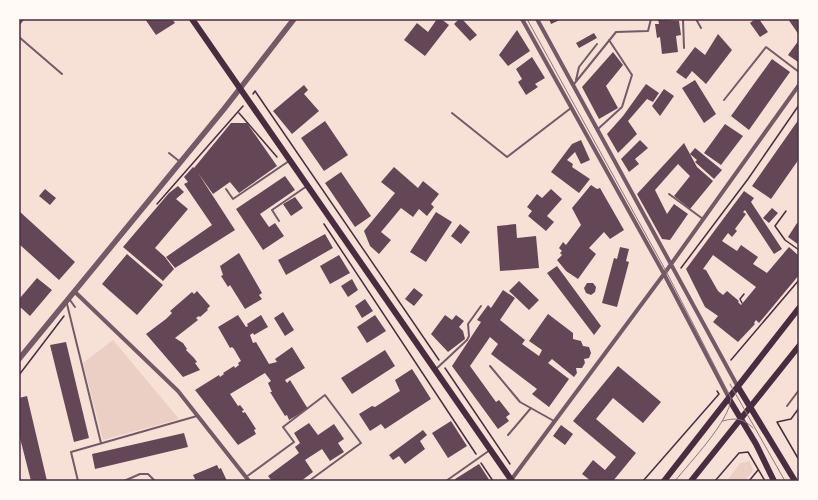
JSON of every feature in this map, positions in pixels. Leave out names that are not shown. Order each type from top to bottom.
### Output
[{"type":"main road","points":[[192,19],[512,480]]},
{"type":"main road","points":[[664,481],[799,308]]},
{"type":"main road","points":[[691,481],[751,409],[799,346]]},
{"type":"main road","points":[[738,387],[765,433],[774,444],[795,481]]},
{"type":"main road","points":[[729,399],[742,420],[774,481]]},
{"type":"street","points":[[19,23],[22,19]]},
{"type":"street","points":[[19,359],[68,301],[294,19]]},
{"type":"street","points":[[522,19],[664,274],[729,399]]},
{"type":"street","points":[[537,19],[574,83],[738,387]]},
{"type":"street","points":[[512,480],[672,263],[799,85]]},
{"type":"street","points":[[75,292],[178,391],[248,479]]},
{"type":"lane","points":[[574,83],[616,32],[648,31],[651,19]]},
{"type":"lane","points":[[683,19],[684,48]]},
{"type":"lane","points":[[696,19],[701,28]]},
{"type":"lane","points":[[19,37],[62,74]]},
{"type":"lane","points":[[598,129],[617,113],[622,106],[632,75],[610,40]]},
{"type":"lane","points":[[574,83],[579,67],[597,44]]},
{"type":"lane","points":[[724,100],[766,47],[799,72]]},
{"type":"lane","points":[[452,113],[507,157],[571,108]]},
{"type":"lane","points":[[169,153],[180,162]]},
{"type":"lane","points":[[226,189],[233,199],[290,160]]},
{"type":"lane","points":[[279,221],[272,210],[308,186]]},
{"type":"lane","points":[[669,194],[703,219]]},
{"type":"lane","points":[[68,301],[75,307]]},
{"type":"lane","points":[[68,301],[69,311],[102,444]]},
{"type":"lane","points":[[435,370],[467,340],[469,336],[468,324],[481,306]]},
{"type":"lane","points":[[490,366],[520,402],[555,421]]},
{"type":"lane","points":[[787,406],[799,390]]},
{"type":"lane","points":[[248,479],[294,442],[283,426],[325,395],[361,443],[310,481]]},
{"type":"lane","points":[[508,435],[531,408]]},
{"type":"lane","points":[[78,481],[71,452],[197,416]]},
{"type":"lane","points":[[446,481],[491,450]]},
{"type":"lane","points":[[124,481],[140,474],[148,474],[155,481]]},
{"type":"path","points":[[255,91],[510,464]]},
{"type":"path","points":[[680,268],[748,179],[799,105]]},
{"type":"path","points":[[156,205],[239,112],[284,164]]},
{"type":"path","points":[[786,211],[775,226],[785,240],[799,250]]},
{"type":"path","points":[[323,222],[493,481]]},
{"type":"path","points":[[727,354],[731,361],[799,280]]},
{"type":"path","points":[[742,303],[740,299],[744,294]]},
{"type":"path","points":[[19,375],[69,311]]},
{"type":"path","points":[[643,481],[719,394],[716,389]]},
{"type":"path","points":[[799,408],[790,419],[777,422],[799,460]]},
{"type":"path","points":[[715,481],[739,453],[748,452],[765,481]]},
{"type":"path","points":[[660,456],[663,459]]},
{"type":"path","points":[[749,481],[758,470]]},
{"type":"shaded area","points":[[113,340],[179,419],[103,440],[83,363]]},
{"type":"shaded area","points":[[750,461],[753,471],[745,481],[727,481],[740,463]]},
{"type":"building","points":[[145,19],[172,19],[175,23],[156,35]]},
{"type":"building","points":[[437,19],[441,19],[449,25],[425,56],[404,40],[417,23],[428,32]]},
{"type":"building","points":[[459,19],[462,19],[477,35],[470,41],[454,24]]},
{"type":"building","points":[[549,19],[562,19],[551,24]]},
{"type":"building","points":[[658,19],[679,21],[681,35],[676,36],[678,52],[662,54],[660,37],[657,38],[655,24],[659,24]]},
{"type":"building","points":[[755,19],[759,19],[768,32],[760,37],[750,23]]},
{"type":"building","points":[[788,19],[799,19],[799,35]]},
{"type":"building","points":[[517,30],[530,51],[508,66],[499,55]]},
{"type":"building","points":[[594,33],[597,38],[579,48],[576,43]]},
{"type":"building","points":[[718,34],[732,50],[706,84],[692,71],[686,79],[676,72],[695,47],[705,55]]},
{"type":"building","points":[[799,40],[799,61],[798,62],[788,55]]},
{"type":"building","points":[[613,52],[623,65],[606,86],[618,108],[599,119],[582,87]]},
{"type":"building","points":[[532,57],[545,78],[535,84],[538,87],[526,95],[518,82],[522,79],[516,69]]},
{"type":"building","points":[[772,59],[790,72],[749,130],[731,116]]},
{"type":"building","points":[[695,80],[716,114],[704,123],[682,88]]},
{"type":"building","points":[[646,84],[659,93],[653,102],[647,99],[628,121],[637,134],[618,153],[607,134],[623,116]]},
{"type":"building","points":[[304,85],[308,90],[304,94],[319,111],[292,134],[273,111]]},
{"type":"building","points":[[664,89],[674,96],[660,116],[652,106]]},
{"type":"building","points":[[799,119],[799,159],[771,199],[752,186]]},
{"type":"building","points":[[325,121],[348,155],[324,171],[301,138]]},
{"type":"building","points":[[231,123],[247,123],[277,166],[239,193],[230,182],[213,194],[198,173],[235,230],[175,268],[166,257],[212,225],[184,184],[188,182],[184,177],[193,167],[194,168]]},
{"type":"building","points":[[725,124],[743,136],[721,165],[704,153]]},
{"type":"building","points":[[581,140],[590,160],[581,164],[575,152],[567,160],[573,164],[572,167],[590,179],[579,193],[551,172],[572,144]]},
{"type":"building","points":[[640,140],[648,148],[635,159],[639,164],[629,172],[621,159]]},
{"type":"building","points":[[684,143],[697,167],[713,181],[690,209],[674,196],[690,176],[678,164],[655,190],[667,214],[674,204],[688,214],[670,240],[662,239],[637,194]]},
{"type":"building","points":[[695,148],[722,170],[714,179],[695,162],[697,160],[690,154]]},
{"type":"building","points":[[394,167],[418,188],[423,181],[439,194],[431,204],[434,207],[427,216],[419,209],[413,217],[401,208],[381,232],[391,240],[379,254],[370,246],[364,231],[395,193],[381,182]]},
{"type":"building","points":[[341,172],[371,216],[355,227],[325,183]]},
{"type":"building","points":[[285,176],[295,190],[260,214],[269,227],[275,223],[284,236],[263,250],[236,209]]},
{"type":"building","points":[[591,185],[597,189],[600,188],[624,230],[610,239],[604,232],[589,248],[596,254],[578,279],[566,271],[557,260],[562,255],[560,253],[562,251],[559,248],[563,242],[566,245],[581,225],[572,208]]},
{"type":"building","points":[[178,186],[184,192],[176,199],[188,209],[155,248],[165,257],[174,269],[163,281],[123,247],[169,193]]},
{"type":"building","points":[[45,189],[56,198],[50,205],[39,196]]},
{"type":"building","points":[[551,189],[562,199],[547,216],[554,222],[546,231],[528,216],[532,211],[527,207],[537,194],[542,198]]},
{"type":"building","points":[[744,191],[754,198],[751,202],[782,249],[774,254],[745,210],[743,212],[746,214],[735,229],[737,231],[732,237],[728,233],[722,241],[737,251],[741,245],[758,257],[753,264],[767,273],[789,247],[799,256],[799,275],[759,323],[756,320],[754,323],[755,324],[738,342],[713,322],[718,316],[705,307],[686,269]],"holes":[[[713,255],[756,287],[741,305],[738,302],[739,301],[727,291],[723,295],[718,291],[706,270],[703,269]]]},
{"type":"building","points":[[295,197],[303,208],[291,216],[283,204]]},
{"type":"building","points":[[772,208],[778,213],[769,223],[763,218]]},
{"type":"building","points":[[19,211],[75,262],[59,280],[19,244]]},
{"type":"building","points":[[436,212],[452,222],[426,262],[410,252]]},
{"type":"building","points":[[797,223],[799,225],[799,245],[788,237]]},
{"type":"building","points":[[460,224],[470,232],[461,244],[451,236]]},
{"type":"building","points":[[516,224],[517,238],[536,236],[539,268],[500,271],[497,226]]},
{"type":"building","points":[[325,234],[333,248],[286,275],[278,260]]},
{"type":"building","points":[[620,247],[629,249],[626,261],[629,262],[617,307],[602,303],[614,258],[617,259]]},
{"type":"building","points":[[239,253],[262,293],[259,295],[262,299],[245,309],[230,285],[228,287],[221,276],[223,275],[220,266]]},
{"type":"building","points":[[127,254],[163,285],[137,315],[102,284]]},
{"type":"building","points":[[339,255],[350,273],[330,284],[320,266]]},
{"type":"building","points":[[557,266],[601,326],[594,335],[547,273]]},
{"type":"building","points":[[37,278],[52,290],[30,316],[19,306],[19,297],[20,298]]},
{"type":"building","points":[[352,279],[358,290],[348,297],[341,286]]},
{"type":"building","points":[[519,281],[539,300],[529,310],[509,291]]},
{"type":"building","points":[[587,283],[593,283],[596,287],[595,292],[591,295],[586,293],[584,288]]},
{"type":"building","points":[[414,288],[423,295],[414,306],[405,299]]},
{"type":"building","points":[[503,290],[515,298],[500,320],[525,340],[522,344],[539,356],[542,350],[529,341],[548,314],[573,333],[573,339],[581,341],[583,346],[589,347],[591,353],[589,358],[584,359],[585,363],[582,368],[576,368],[577,373],[574,377],[552,359],[548,363],[569,379],[549,407],[532,394],[537,389],[491,354],[498,344],[490,337],[470,366],[496,402],[499,400],[510,414],[506,417],[509,421],[498,429],[452,366],[481,322],[477,320],[488,305],[491,308]]},
{"type":"building","points":[[197,291],[210,306],[207,309],[208,310],[200,317],[199,316],[196,318],[198,320],[175,338],[183,343],[187,349],[186,350],[197,362],[195,363],[200,370],[183,377],[146,334],[166,319],[172,313],[170,311],[192,292],[194,294]]},
{"type":"building","points":[[365,299],[373,311],[362,318],[355,306]]},
{"type":"building","points":[[283,312],[294,330],[285,336],[274,318]]},
{"type":"building","points":[[238,315],[246,327],[248,326],[247,324],[261,315],[268,327],[254,335],[253,333],[250,335],[253,343],[256,342],[269,364],[277,362],[275,359],[292,347],[305,368],[285,380],[287,383],[290,380],[308,409],[289,420],[270,392],[272,392],[268,383],[271,381],[265,373],[230,394],[238,406],[240,405],[244,410],[242,411],[243,413],[245,412],[256,429],[254,430],[256,434],[238,445],[195,390],[219,375],[220,377],[224,374],[223,373],[234,366],[235,368],[239,365],[238,363],[241,361],[234,349],[232,347],[230,348],[218,327]]},
{"type":"building","points":[[375,315],[386,331],[367,343],[357,327]]},
{"type":"building","points":[[445,315],[452,320],[456,315],[464,321],[459,327],[463,331],[465,339],[448,352],[431,334]]},
{"type":"building","points":[[66,342],[89,438],[74,442],[50,345]]},
{"type":"building","points":[[385,350],[395,366],[352,394],[341,378]]},
{"type":"building","points":[[618,366],[661,402],[643,423],[613,398],[596,419],[636,453],[613,481],[591,481],[582,474],[593,460],[605,470],[616,457],[573,421]]},
{"type":"building","points":[[412,369],[431,399],[385,429],[381,424],[370,431],[359,414],[372,406],[375,407],[400,391],[395,380]]},
{"type":"building","points":[[27,396],[47,481],[31,481],[20,438],[19,398]]},
{"type":"building","points":[[451,421],[467,446],[448,458],[432,433]]},
{"type":"building","points":[[309,423],[318,435],[334,424],[344,439],[338,443],[344,452],[330,461],[322,449],[305,460],[313,472],[301,481],[272,481],[268,476],[299,453],[295,447],[300,443],[294,433]]},
{"type":"building","points":[[561,425],[573,434],[565,445],[553,436]]},
{"type":"building","points":[[423,430],[427,435],[420,441],[425,449],[405,464],[399,456],[393,460],[389,455]]},
{"type":"building","points":[[184,433],[188,447],[95,469],[92,454]]},
{"type":"building","points":[[479,464],[490,481],[456,481],[455,479]]},
{"type":"building","points":[[217,465],[219,469],[221,468],[227,481],[196,481],[193,475]]},
{"type":"tram line","points":[[527,19],[666,271],[731,398],[729,407],[717,429],[675,481]]},
{"type":"tram line","points":[[730,384],[785,481]]},
{"type":"tram line","points":[[723,421],[736,419],[743,421],[753,428]]}]
